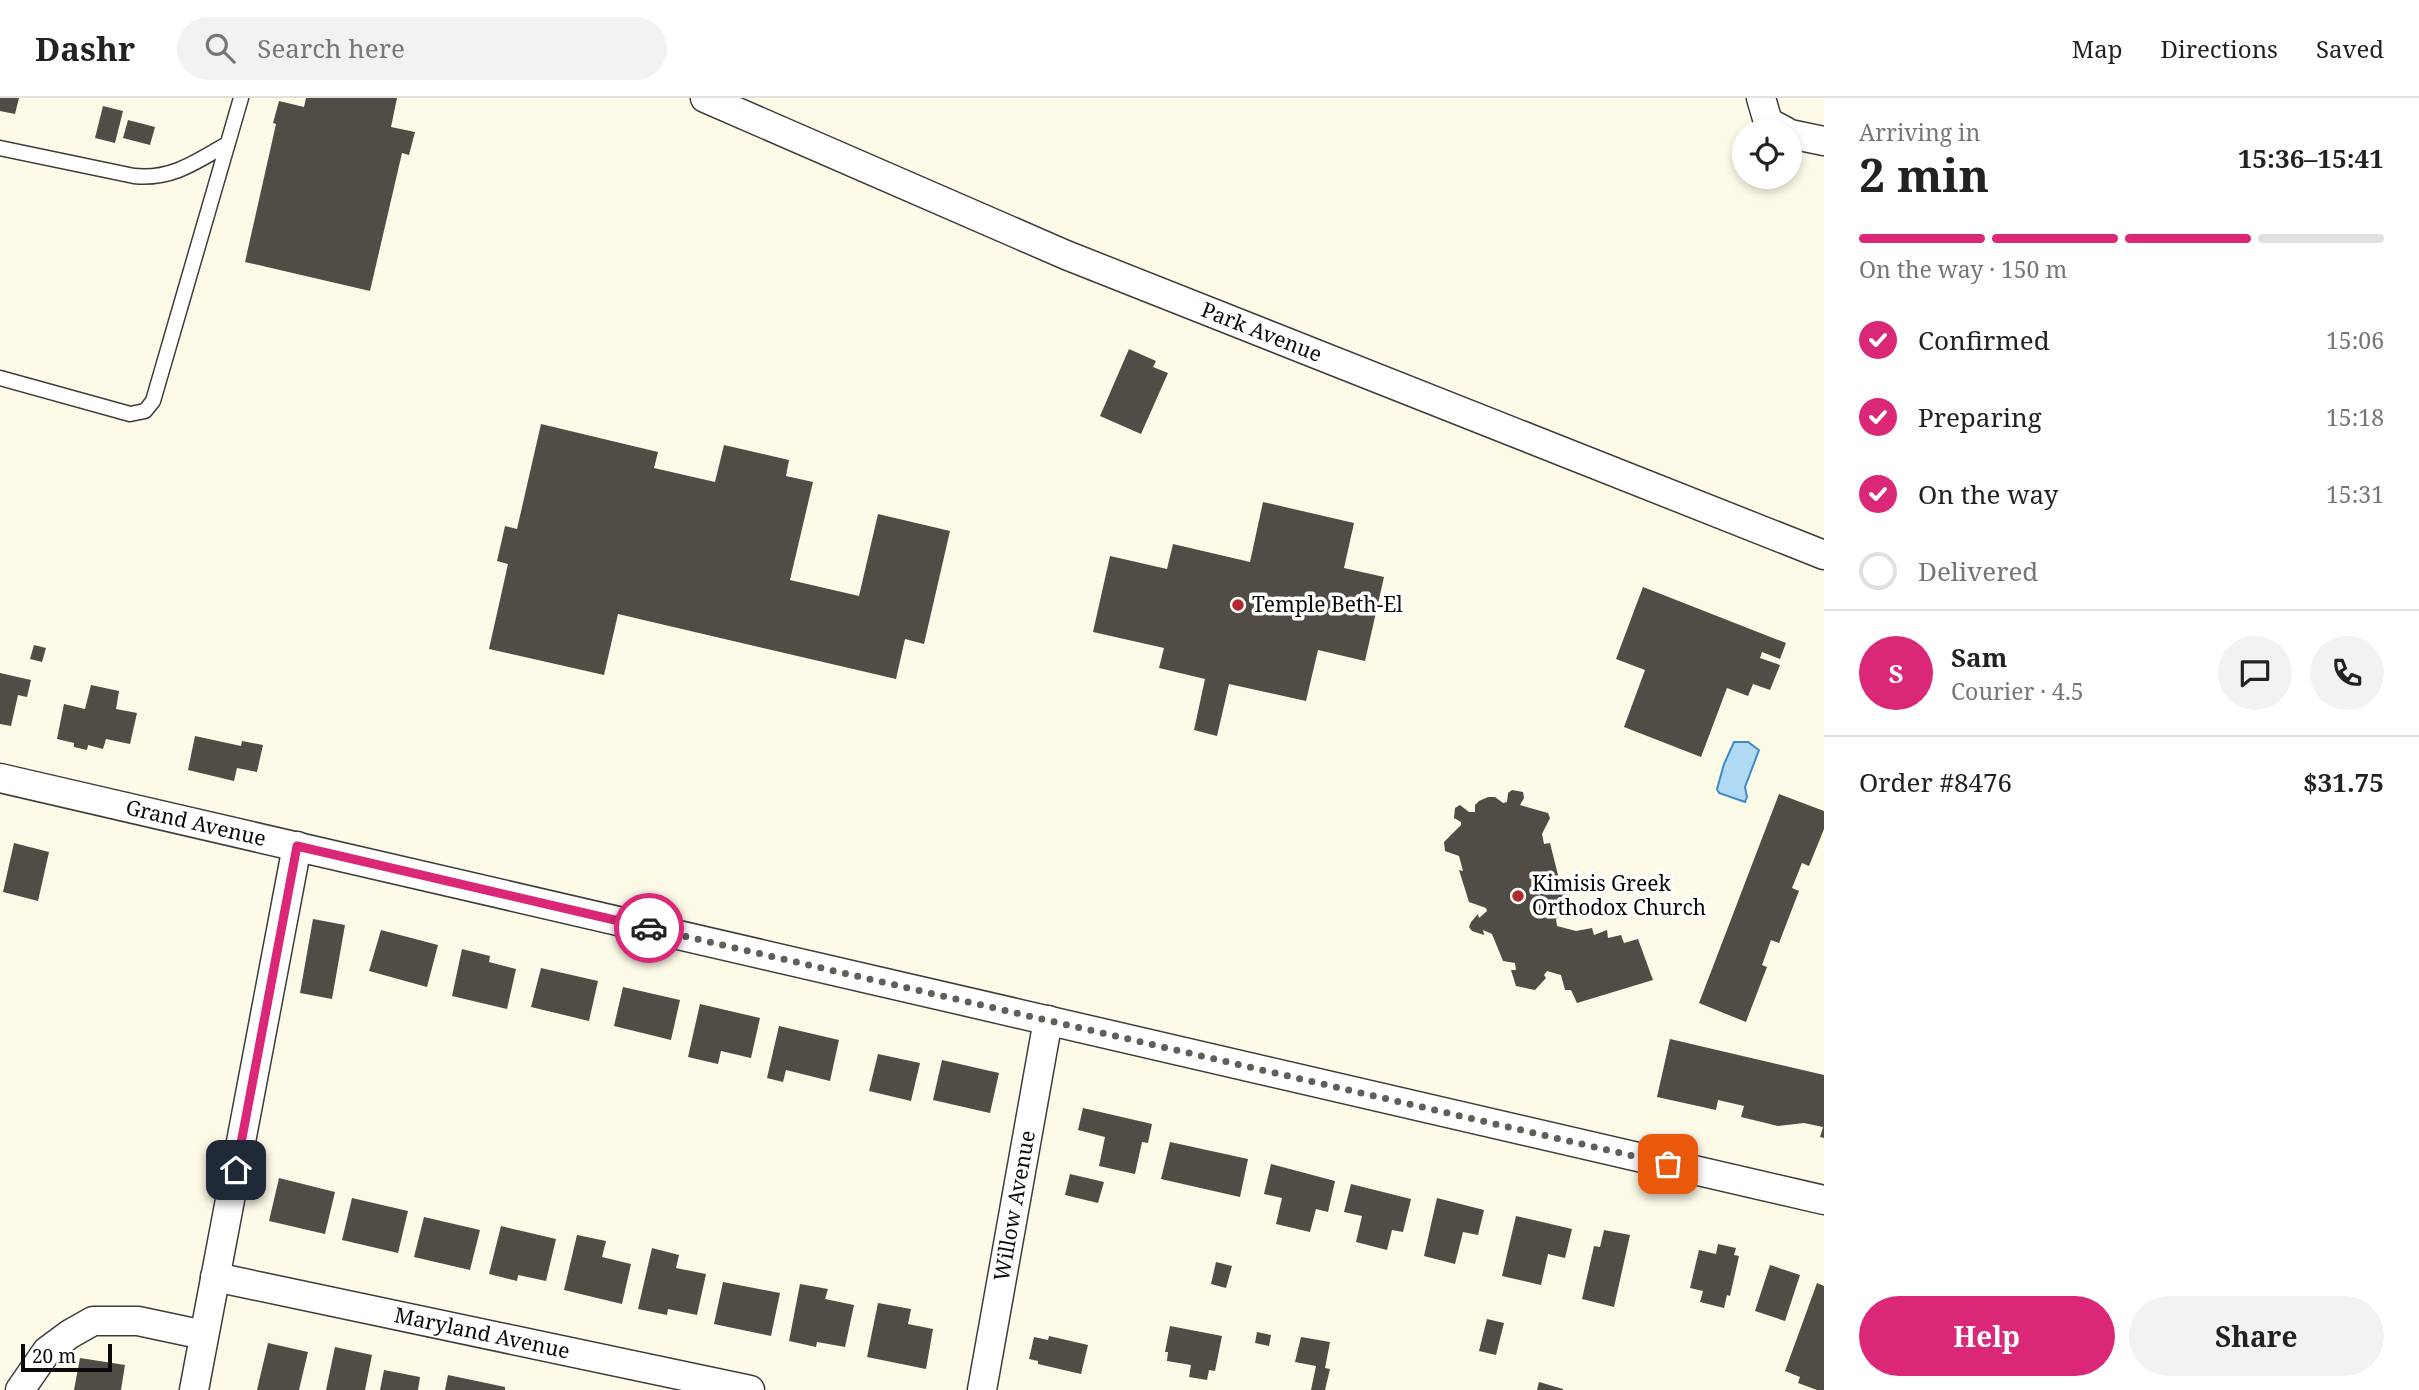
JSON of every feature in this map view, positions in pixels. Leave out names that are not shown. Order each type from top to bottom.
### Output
[{"type":"street","name":"Park Avenue","points":[[705,98],[1066,254],[1824,555]]},
{"type":"street","points":[[1761,98],[1767,119]]},
{"type":"street","points":[[1802,136],[1824,141]]},
{"type":"street","name":"Grand Avenue","points":[[0,778],[1824,1200]]},
{"type":"street","points":[[194,1390],[297,846]]},
{"type":"street","name":"Willow Avenue","points":[[982,1390],[1048,1020]]},
{"type":"street","name":"Maryland Avenue","points":[[215,1277],[750,1390]]},
{"type":"street","points":[[20,1390],[47,1351],[93,1321],[138,1321],[204,1335]]},
{"type":"lane","points":[[0,378],[130,414],[145,411],[153,401],[241,98]]},
{"type":"lane","points":[[0,148],[155,178],[189,167],[227,144]]},
{"type":"water","points":[[1734,742],[1748,742],[1759,750],[1745,787],[1745,802],[1719,793],[1717,789]]},
{"type":"building","points":[[0,98],[19,98],[15,114],[0,111]]},
{"type":"building","points":[[306,98],[397,98],[391,127],[415,132],[409,155],[402,153],[370,291],[245,262],[279,101],[304,107]]},
{"type":"building","points":[[103,106],[123,111],[115,143],[95,138]]},
{"type":"building","points":[[128,120],[155,127],[150,145],[123,138]]},
{"type":"building","points":[[1129,349],[1156,361],[1153,367],[1168,373],[1141,434],[1100,416]]},
{"type":"building","points":[[541,424],[658,452],[654,468],[715,482],[724,445],[789,460],[786,476],[813,482],[790,580],[859,596],[878,514],[950,531],[924,644],[905,639],[896,679],[618,614],[604,675],[489,649],[508,564],[497,561],[505,526],[517,529]]},
{"type":"building","name":"Temple Beth-El","points":[[1263,502],[1354,523],[1344,568],[1384,577],[1365,661],[1318,650],[1306,701],[1229,684],[1217,736],[1194,730],[1205,679],[1159,668],[1164,648],[1093,632],[1110,556],[1167,569],[1173,544],[1250,562]]},
{"type":"building","points":[[1643,587],[1786,643],[1780,659],[1762,652],[1760,658],[1780,665],[1770,690],[1753,684],[1748,696],[1727,688],[1701,757],[1624,727],[1645,670],[1616,659]]},
{"type":"building","points":[[34,645],[46,648],[42,662],[30,659]]},
{"type":"building","points":[[0,673],[31,680],[27,697],[18,695],[11,726],[0,724]]},
{"type":"building","points":[[91,685],[119,691],[116,709],[137,713],[130,744],[106,739],[103,749],[88,745],[87,750],[57,739],[64,704],[85,709]]},
{"type":"building","points":[[195,736],[241,746],[242,741],[263,745],[257,772],[237,768],[234,781],[188,770]]},
{"type":"building","name":"Kimisis Greek Orthodox Church","points":[[1512,790],[1523,792],[1524,798],[1520,805],[1548,813],[1550,818],[1542,834],[1544,844],[1550,843],[1558,875],[1547,889],[1556,894],[1556,890],[1565,891],[1569,894],[1571,903],[1556,919],[1557,926],[1576,931],[1592,928],[1594,935],[1607,930],[1608,938],[1621,935],[1624,943],[1638,939],[1653,980],[1577,1003],[1571,990],[1565,990],[1561,975],[1547,971],[1544,975],[1546,978],[1535,990],[1516,986],[1511,970],[1516,970],[1515,963],[1503,961],[1492,934],[1483,930],[1484,935],[1472,931],[1469,927],[1478,914],[1479,918],[1487,911],[1486,908],[1469,902],[1459,870],[1463,871],[1459,856],[1445,851],[1444,842],[1461,825],[1461,822],[1454,818],[1455,808],[1460,805],[1469,812],[1475,812],[1475,805],[1488,797],[1507,802],[1508,793]]},
{"type":"building","points":[[1779,794],[1824,811],[1824,829],[1809,866],[1802,863],[1792,888],[1799,891],[1779,943],[1771,940],[1762,965],[1767,967],[1746,1022],[1699,1003]]},
{"type":"building","points":[[14,843],[49,852],[38,901],[3,892]]},
{"type":"building","points":[[313,919],[345,925],[332,999],[300,993]]},
{"type":"building","points":[[381,930],[438,945],[427,987],[369,971]]},
{"type":"building","points":[[462,949],[490,956],[489,962],[516,969],[507,1009],[452,996]]},
{"type":"building","points":[[541,968],[598,981],[589,1021],[531,1007]]},
{"type":"building","points":[[623,987],[680,1000],[671,1040],[614,1026]]},
{"type":"building","points":[[700,1004],[760,1018],[751,1058],[721,1051],[718,1064],[688,1057]]},
{"type":"building","points":[[779,1026],[839,1040],[830,1081],[786,1070],[783,1082],[767,1078]]},
{"type":"building","points":[[1670,1039],[1824,1075],[1824,1138],[1820,1137],[1823,1127],[1804,1123],[1778,1126],[1741,1117],[1744,1106],[1718,1100],[1716,1110],[1657,1097]]},
{"type":"building","points":[[878,1054],[920,1063],[911,1101],[869,1091]]},
{"type":"building","points":[[942,1060],[999,1073],[990,1113],[933,1100]]},
{"type":"building","points":[[1083,1108],[1152,1124],[1148,1143],[1142,1142],[1135,1174],[1099,1166],[1105,1137],[1078,1130]]},
{"type":"building","points":[[1170,1142],[1248,1159],[1240,1197],[1161,1179]]},
{"type":"building","points":[[1271,1164],[1335,1181],[1328,1212],[1316,1209],[1310,1232],[1276,1224],[1282,1198],[1264,1194]]},
{"type":"building","points":[[1070,1174],[1104,1182],[1098,1203],[1065,1195]]},
{"type":"building","points":[[279,1178],[335,1192],[325,1234],[269,1221]]},
{"type":"building","points":[[1351,1184],[1411,1199],[1403,1232],[1392,1230],[1387,1250],[1356,1242],[1362,1216],[1344,1212]]},
{"type":"building","points":[[352,1198],[408,1211],[398,1253],[342,1240]]},
{"type":"building","points":[[1437,1198],[1484,1210],[1478,1235],[1463,1232],[1455,1264],[1424,1256]]},
{"type":"building","points":[[1516,1216],[1572,1229],[1565,1258],[1548,1254],[1541,1285],[1502,1276]]},
{"type":"building","points":[[424,1217],[480,1230],[470,1270],[414,1257]]},
{"type":"building","points":[[501,1226],[556,1239],[546,1281],[518,1275],[517,1281],[489,1274]]},
{"type":"building","points":[[1604,1230],[1630,1235],[1614,1307],[1582,1299],[1594,1246],[1600,1247]]},
{"type":"building","points":[[577,1235],[606,1241],[602,1257],[631,1264],[622,1304],[564,1290]]},
{"type":"building","points":[[1718,1244],[1736,1248],[1734,1255],[1739,1256],[1730,1296],[1727,1295],[1724,1308],[1700,1302],[1703,1291],[1690,1288],[1699,1250],[1716,1254]]},
{"type":"building","points":[[652,1248],[679,1255],[676,1268],[706,1274],[697,1315],[668,1309],[667,1315],[638,1309]]},
{"type":"building","points":[[1216,1262],[1232,1266],[1226,1288],[1211,1284]]},
{"type":"building","points":[[1770,1265],[1800,1275],[1785,1321],[1755,1311]]},
{"type":"building","points":[[723,1282],[780,1293],[771,1336],[714,1324]]},
{"type":"building","points":[[1817,1283],[1824,1286],[1824,1390],[1798,1383],[1800,1377],[1785,1371]]},
{"type":"building","points":[[800,1284],[828,1289],[825,1299],[854,1305],[845,1347],[817,1342],[816,1347],[789,1341]]},
{"type":"building","points":[[878,1303],[911,1309],[908,1324],[933,1329],[926,1369],[867,1357]]},
{"type":"building","points":[[1487,1319],[1504,1323],[1496,1355],[1479,1351]]},
{"type":"building","points":[[1170,1326],[1222,1336],[1215,1371],[1209,1370],[1207,1380],[1189,1377],[1191,1365],[1167,1361],[1168,1352],[1165,1352]]},
{"type":"building","points":[[1257,1332],[1271,1335],[1269,1346],[1255,1343]]},
{"type":"building","points":[[1049,1336],[1088,1345],[1081,1374],[1038,1364],[1038,1361],[1029,1359],[1034,1337],[1048,1340]]},
{"type":"building","points":[[1301,1337],[1330,1342],[1325,1368],[1330,1369],[1325,1390],[1311,1390],[1316,1366],[1295,1362]]},
{"type":"building","points":[[268,1343],[308,1352],[299,1390],[257,1390]]},
{"type":"building","points":[[335,1347],[372,1355],[365,1390],[326,1390]]},
{"type":"building","points":[[80,1358],[125,1365],[121,1390],[74,1390]]},
{"type":"building","points":[[384,1370],[420,1377],[418,1390],[380,1390]]},
{"type":"building","points":[[448,1375],[505,1387],[505,1390],[445,1390]]},
{"type":"building","points":[[1539,1382],[1563,1389],[1563,1390],[1537,1390]]},
{"type":"way so far","points":[[649,928],[1668,1164]]},
{"type":"place","name":"Temple Beth-El","points":[[1238,605]]},
{"type":"place","name":"Kimisis Greek Orthodox Church","points":[[1518,896]]},
{"type":"route","points":[[236,1170],[297,846],[649,928]]}]
